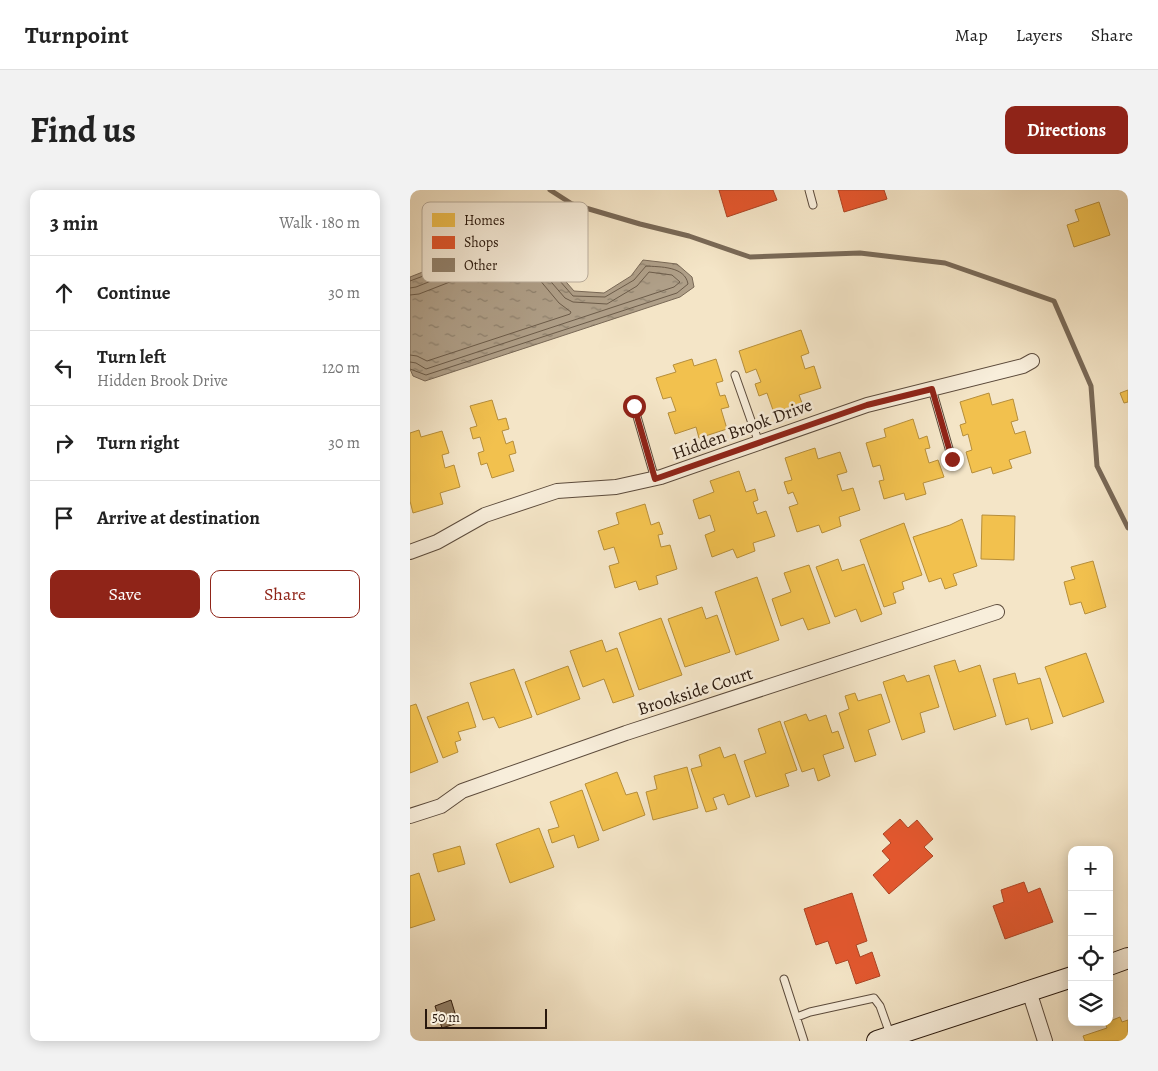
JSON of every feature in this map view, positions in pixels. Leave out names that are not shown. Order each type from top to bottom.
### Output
[{"type":"street","name":"Hidden Brook Drive","points":[[410,552],[437,542],[485,515],[557,492],[616,487],[655,479],[867,405],[1023,366],[1032,361]]},
{"type":"street","name":"Brookside Court","points":[[410,816],[441,806],[462,791],[626,733],[996,612]]},
{"type":"street","points":[[1113,964],[1128,958]]},
{"type":"street","points":[[884,1039],[1068,978]]},
{"type":"street","points":[[1029,991],[1046,1041]]},
{"type":"lane","points":[[809,190],[813,205]]},
{"type":"lane","points":[[735,375],[759,443]]},
{"type":"lane","points":[[932,389],[952,459]]},
{"type":"lane","points":[[634,406],[655,479]]},
{"type":"lane","points":[[784,979],[804,1041]]},
{"type":"lane","points":[[797,1017],[810,1012],[874,998],[880,1006],[884,1039]]},
{"type":"water","points":[[643,260],[677,264],[692,277],[694,287],[680,297],[425,381],[413,376],[410,369],[410,277],[422,272],[422,282],[566,282],[574,291],[604,293],[631,276]]},
{"type":"building: Homes","points":[[1099,202],[1110,235],[1074,247],[1067,225],[1079,221],[1075,210]]},
{"type":"building: Homes","points":[[801,330],[809,353],[801,356],[805,369],[814,366],[821,388],[799,395],[802,403],[774,413],[767,393],[759,396],[755,384],[761,382],[756,369],[746,373],[739,351]]},
{"type":"building: Homes","points":[[692,359],[694,366],[716,359],[723,381],[716,383],[720,396],[725,395],[729,407],[721,409],[727,429],[699,438],[696,427],[675,434],[668,413],[676,411],[671,397],[663,399],[656,378],[676,372],[673,365]]},
{"type":"building: Homes","points":[[1128,390],[1128,402],[1124,403],[1120,393]]},
{"type":"building: Homes","points":[[989,393],[992,405],[1013,399],[1018,420],[1011,422],[1015,434],[1025,431],[1031,453],[1009,460],[1012,468],[993,474],[991,467],[972,473],[966,452],[972,450],[968,434],[963,436],[960,425],[966,423],[960,402]]},
{"type":"building: Homes","points":[[492,400],[498,420],[506,418],[509,429],[502,431],[506,444],[513,441],[516,453],[509,455],[514,471],[492,478],[487,463],[481,465],[478,453],[484,451],[480,437],[473,439],[470,428],[477,426],[470,406]]},
{"type":"building: Homes","points":[[913,419],[919,439],[927,436],[930,448],[925,449],[929,463],[938,460],[944,477],[923,483],[926,494],[906,500],[904,493],[884,499],[879,481],[884,480],[880,465],[873,467],[866,443],[886,437],[884,429]]},
{"type":"building: Homes","points":[[419,430],[421,437],[442,431],[449,453],[442,455],[445,468],[454,465],[460,487],[440,493],[443,504],[413,513],[410,501],[410,433]]},
{"type":"building: Homes","points":[[815,448],[818,459],[840,452],[847,472],[837,475],[842,491],[853,488],[860,510],[839,517],[841,526],[822,533],[819,525],[797,532],[789,507],[798,504],[793,492],[788,494],[784,482],[792,480],[785,458]]},
{"type":"building: Homes","points":[[739,471],[746,492],[755,489],[758,500],[753,502],[757,514],[766,511],[775,536],[753,543],[755,551],[737,558],[733,549],[712,557],[705,535],[715,531],[710,515],[699,519],[693,500],[714,492],[710,481]]},
{"type":"building: Homes","points":[[645,504],[651,525],[659,522],[663,534],[658,535],[661,547],[670,545],[677,569],[656,576],[658,584],[639,590],[636,581],[615,588],[609,566],[619,563],[614,547],[604,550],[598,531],[619,524],[616,513]]},
{"type":"building: Homes","points":[[982,515],[1015,516],[1014,560],[981,559]]},
{"type":"building: Homes","points":[[962,519],[977,566],[953,574],[957,585],[945,589],[941,578],[929,582],[913,537]]},
{"type":"building: Homes","points":[[904,523],[922,575],[902,582],[904,589],[893,593],[896,603],[884,607],[860,540]]},
{"type":"building: Homes","points":[[838,559],[842,571],[864,564],[882,614],[861,622],[856,609],[835,617],[816,567]]},
{"type":"building: Homes","points":[[1093,561],[1106,607],[1085,614],[1081,602],[1070,605],[1064,582],[1075,579],[1071,567]]},
{"type":"building: Homes","points":[[809,565],[830,623],[808,630],[803,618],[781,626],[772,599],[791,592],[784,573]]},
{"type":"building: Homes","points":[[757,577],[779,640],[736,655],[715,592]]},
{"type":"building: Homes","points":[[702,607],[706,619],[717,615],[730,652],[685,667],[668,619]]},
{"type":"building: Homes","points":[[661,618],[682,675],[639,690],[619,633]]},
{"type":"building: Homes","points":[[602,640],[606,652],[617,648],[634,696],[613,703],[604,679],[583,687],[570,651]]},
{"type":"building: Homes","points":[[1086,653],[1104,702],[1063,717],[1045,667]]},
{"type":"building: Homes","points":[[955,660],[959,672],[980,665],[996,716],[954,730],[934,666]]},
{"type":"building: Homes","points":[[568,666],[580,699],[537,715],[525,682]]},
{"type":"building: Homes","points":[[514,669],[532,717],[499,728],[494,717],[483,720],[470,683]]},
{"type":"building: Homes","points":[[1015,673],[1018,684],[1040,678],[1053,723],[1031,730],[1028,718],[1006,725],[993,679]]},
{"type":"building: Homes","points":[[904,675],[907,682],[929,675],[939,707],[920,713],[925,732],[902,740],[883,682]]},
{"type":"building: Homes","points":[[855,693],[858,701],[881,694],[890,722],[868,730],[876,755],[855,762],[839,713],[849,709],[845,696]]},
{"type":"building: Homes","points":[[468,702],[476,727],[458,732],[461,740],[455,742],[458,752],[443,758],[427,717]]},
{"type":"building: Homes","points":[[416,704],[438,762],[410,773],[410,706]]},
{"type":"building: Homes","points":[[806,714],[809,721],[826,715],[832,733],[838,731],[844,748],[823,755],[830,776],[818,781],[814,768],[802,772],[784,722]]},
{"type":"building: Homes","points":[[780,721],[797,770],[785,774],[789,786],[756,797],[744,761],[766,753],[758,729]]},
{"type":"building: Homes","points":[[720,747],[724,758],[735,754],[750,797],[728,805],[724,794],[713,798],[717,809],[706,812],[691,769],[702,766],[699,755]]},
{"type":"building: Homes","points":[[687,767],[698,808],[653,820],[646,792],[657,789],[654,776]]},
{"type":"building: Homes","points":[[617,772],[626,795],[637,792],[645,815],[603,831],[585,784]]},
{"type":"building: Homes","points":[[582,790],[599,840],[578,848],[574,835],[552,843],[548,830],[559,827],[550,802]]},
{"type":"building: Homes","points":[[539,828],[554,867],[510,883],[496,844]]},
{"type":"building: Homes","points":[[460,846],[465,864],[438,872],[433,854]]},
{"type":"building: Homes","points":[[419,873],[435,920],[410,928],[410,876]]},
{"type":"building: Homes","points":[[1120,1017],[1122,1022],[1128,1020],[1128,1041],[1085,1041],[1083,1036],[1107,1028],[1106,1026],[1113,1026],[1113,1020]]},
{"type":"building: Shops","points":[[719,190],[773,190],[777,200],[727,217]]},
{"type":"building: Shops","points":[[838,190],[884,190],[887,199],[844,212]]},
{"type":"building: Shops","points":[[900,819],[908,828],[917,820],[933,839],[924,847],[933,856],[889,894],[873,875],[890,860],[882,851],[891,843],[883,834]]},
{"type":"building: Shops","points":[[1024,882],[1028,893],[1040,888],[1053,922],[1005,939],[993,906],[1004,902],[1001,890]]},
{"type":"building: Shops","points":[[852,893],[867,941],[856,945],[860,957],[872,952],[880,976],[856,984],[848,960],[836,964],[828,941],[816,945],[804,909]]},
{"type":"building: Other","points":[[451,1000],[458,1023],[442,1028],[435,1006]]},
{"type":"waterway","points":[[550,190],[569,202]]},
{"type":"waterway","points":[[588,209],[689,236],[750,257],[860,253],[945,263],[1054,301],[1091,386],[1097,466],[1128,528]]},
{"type":"route","points":[[634,406],[655,479],[867,405],[932,389],[952,459]]}]
